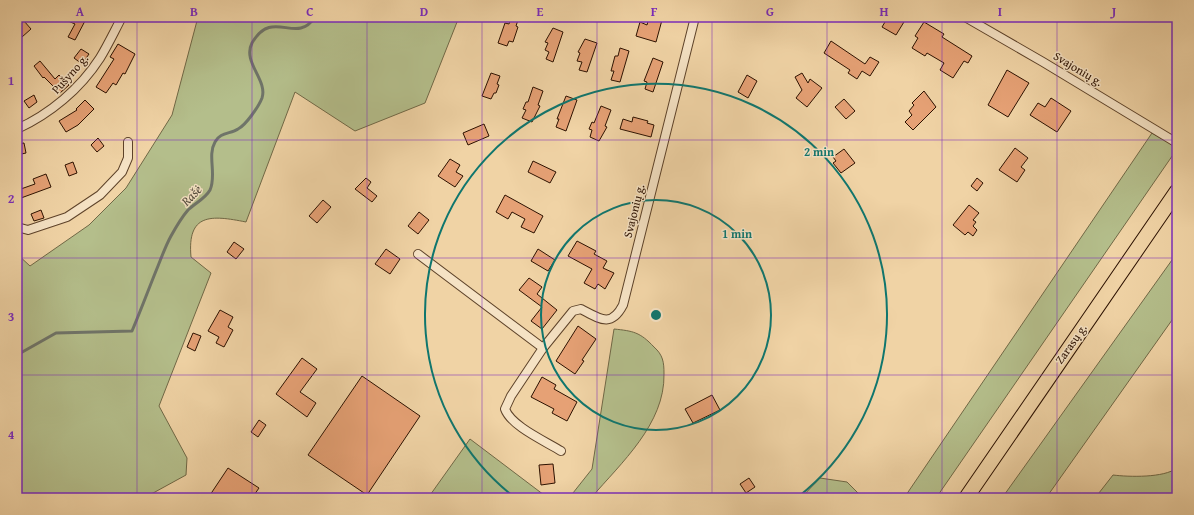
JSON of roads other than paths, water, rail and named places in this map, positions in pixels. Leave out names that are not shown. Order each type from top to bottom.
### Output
[{"type":"highway","name":"Zarasų g.","points":[[966,498],[1177,191]]},
{"type":"street","name":"Pušyno g.","points":[[17,129],[47,112],[62,101],[81,81],[100,58],[122,17]]},
{"type":"street","name":"Svajonių g.","points":[[561,451],[515,422],[508,416],[505,408],[510,396],[543,348],[573,311],[581,309],[600,319],[608,320],[617,316],[623,305],[695,17]]},
{"type":"street","name":"Svajonių g.","points":[[965,17],[1177,143]]},
{"type":"street","points":[[17,227],[28,230],[68,217],[100,196],[122,172],[128,158],[128,142]]},
{"type":"street","points":[[418,254],[543,348]]},
{"type":"waterway","name":"Rašė","points":[[17,355],[56,333],[132,331],[171,236],[188,210],[203,198],[210,190],[213,178],[212,153],[215,142],[220,136],[235,131],[245,124],[262,98],[262,84],[250,57],[252,43],[260,33],[268,28],[300,28],[308,25],[315,17]]}]
